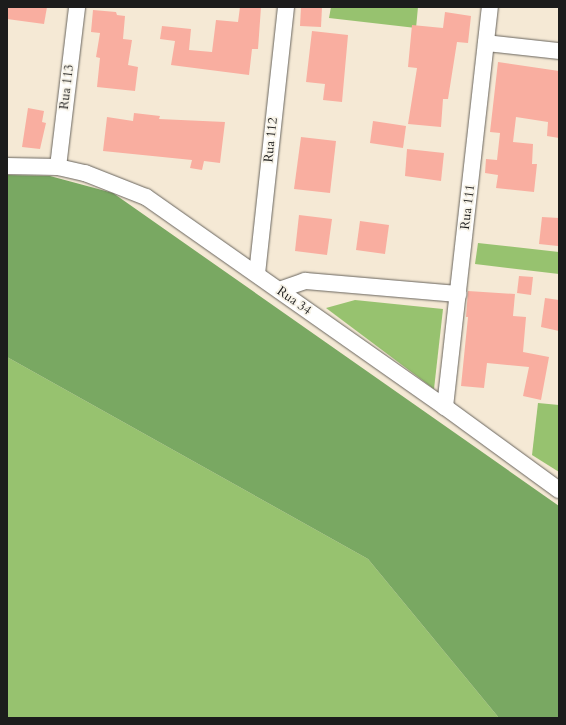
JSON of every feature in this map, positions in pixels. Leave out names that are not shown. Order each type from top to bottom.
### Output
[{"type":"street","name":"Rua 113","points":[[58,167],[77,7]]},
{"type":"street","name":"Rua 112","points":[[257,274],[286,7]]},
{"type":"street","name":"Rua 111","points":[[445,406],[490,7]]},
{"type":"street","points":[[486,43],[559,51]]},
{"type":"street","name":"Rua 34","points":[[7,166],[58,167],[85,173],[146,197],[445,406],[559,490]]},
{"type":"street","points":[[279,290],[305,281],[458,294]]},
{"type":"green space","points":[[331,7],[418,7],[416,28],[329,18]]},
{"type":"green space","points":[[7,175],[50,176],[113,193],[559,506],[559,718],[499,718],[368,559],[7,357]]},
{"type":"green space","points":[[478,243],[559,252],[559,274],[475,264]]},
{"type":"green space","points":[[355,300],[443,309],[434,389],[326,308]]},
{"type":"green space","points":[[7,357],[368,559],[499,718],[7,718]]},
{"type":"green space","points":[[538,403],[559,405],[559,472],[532,455]]},
{"type":"building","points":[[7,7],[47,7],[44,24],[7,19]]},
{"type":"building","points":[[240,7],[261,7],[258,49],[252,49],[249,75],[171,65],[175,41],[160,39],[162,26],[191,29],[189,50],[212,52],[216,20],[238,22]]},
{"type":"building","points":[[301,7],[322,7],[321,27],[300,26]]},
{"type":"building","points":[[93,10],[116,12],[117,15],[125,16],[123,39],[132,40],[128,65],[138,67],[135,91],[97,87],[100,58],[96,57],[100,33],[91,32]]},
{"type":"building","points":[[445,12],[471,16],[468,43],[457,42],[448,99],[443,99],[441,127],[408,124],[417,68],[408,67],[412,25],[443,28]]},
{"type":"building","points":[[312,31],[348,35],[342,102],[323,100],[325,84],[306,82]]},
{"type":"building","points":[[498,62],[559,71],[559,138],[547,136],[548,122],[516,117],[513,142],[533,144],[532,164],[537,164],[534,192],[496,188],[498,175],[485,173],[486,159],[497,160],[500,133],[490,132]]},
{"type":"building","points":[[28,108],[44,111],[42,122],[46,123],[40,149],[22,147]]},
{"type":"building","points":[[134,113],[160,116],[159,119],[225,122],[220,163],[204,161],[202,170],[190,168],[192,160],[103,151],[107,117],[133,121]]},
{"type":"building","points":[[373,121],[406,126],[403,148],[370,143]]},
{"type":"building","points":[[301,137],[336,141],[330,193],[294,189]]},
{"type":"building","points":[[407,149],[444,153],[441,181],[405,176]]},
{"type":"building","points":[[299,215],[332,219],[327,255],[295,251]]},
{"type":"building","points":[[542,217],[559,218],[558,246],[539,244]]},
{"type":"building","points":[[360,221],[389,225],[385,254],[356,250]]},
{"type":"building","points":[[519,276],[533,277],[531,295],[517,293]]},
{"type":"building","points":[[468,291],[515,294],[513,316],[526,317],[523,352],[549,357],[541,400],[523,396],[529,367],[487,363],[484,388],[461,386],[468,317],[466,317]]},
{"type":"building","points":[[545,298],[559,300],[559,331],[541,327]]}]
